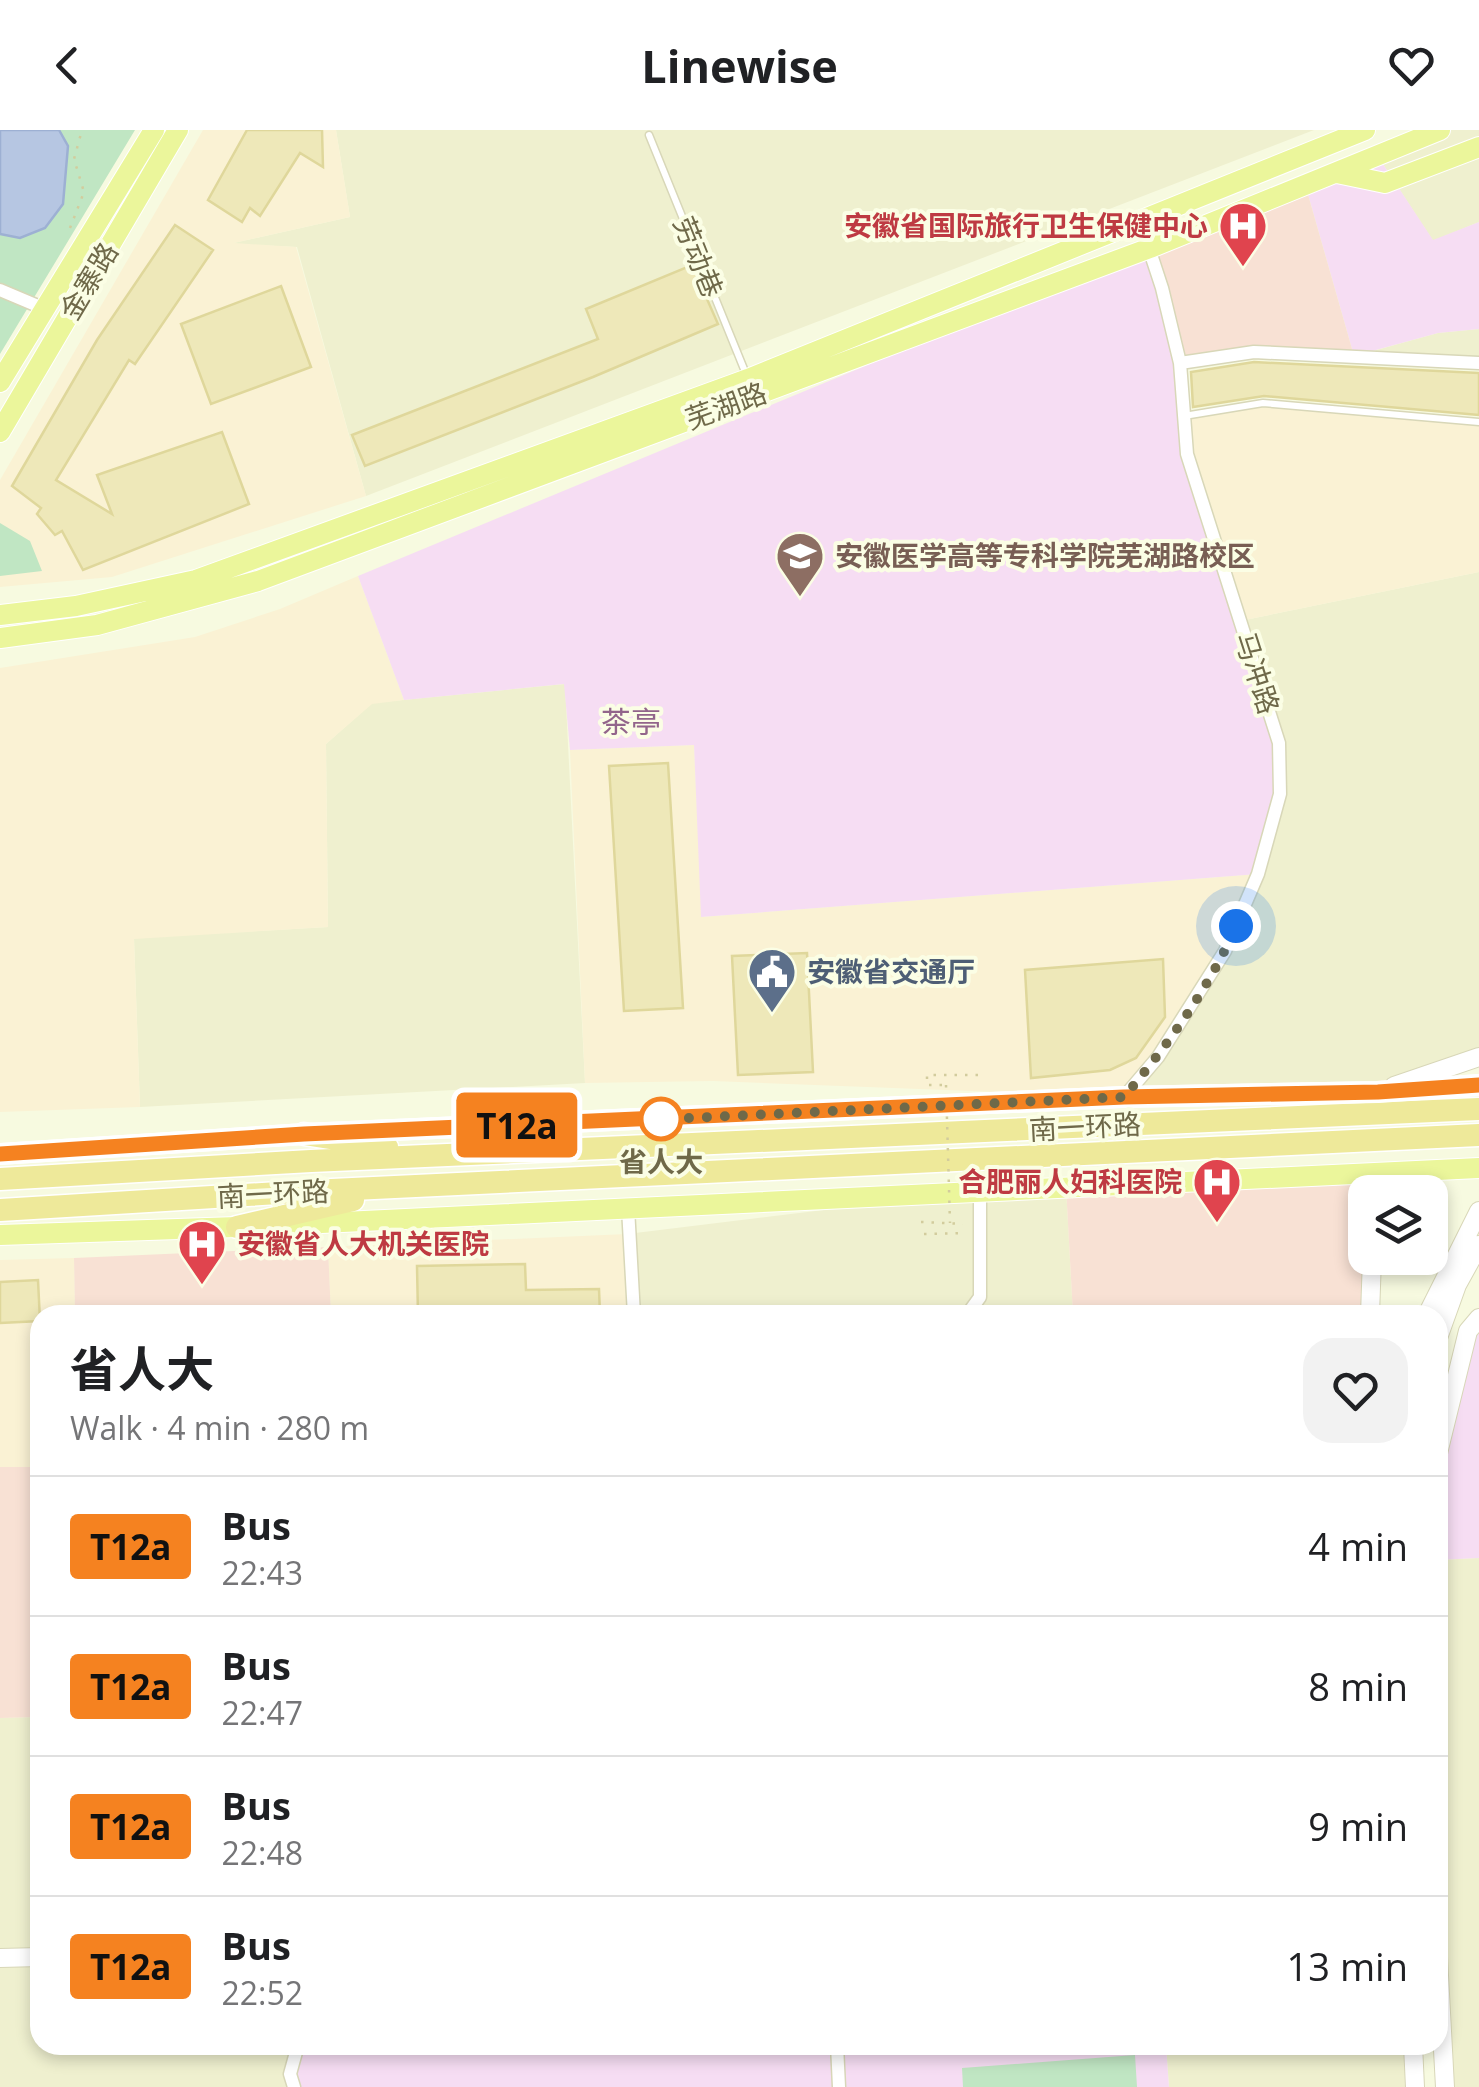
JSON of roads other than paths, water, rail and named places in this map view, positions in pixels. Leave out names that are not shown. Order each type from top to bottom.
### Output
[{"type":"highway","name":"南一环路","points":[[0,1179],[312,1160],[1479,1109]]},
{"type":"highway","points":[[304,1134],[440,1155]]},
{"type":"highway","name":"南一环路","points":[[0,1210],[1479,1135]]},
{"type":"highway","points":[[238,1227],[410,1187]]},
{"type":"main road","name":"金寨路","points":[[0,382],[154,130]]},
{"type":"main road","name":"金寨路","points":[[0,432],[178,130]]},
{"type":"main road","name":"芜湖路","points":[[0,615],[76,606],[196,580],[748,379],[1365,130]]},
{"type":"main road","name":"芜湖路","points":[[0,638],[98,625],[258,581],[1150,248],[1440,130]]},
{"type":"main road","points":[[1335,172],[1385,183],[1479,147]]},
{"type":"main road","points":[[0,1154],[304,1134],[1479,1085]]},
{"type":"main road","points":[[1430,1175],[1479,1168]]},
{"type":"main road","points":[[0,1235],[980,1191],[1348,1184]]},
{"type":"street","name":"马冲路","points":[[1124,1097],[1158,1057],[1226,951],[1258,874],[1280,794],[1280,742],[1187,454],[1180,363],[1140,220]]},
{"type":"street","points":[[0,290],[45,309]]},
{"type":"street","points":[[1180,363],[1254,352],[1479,363]]},
{"type":"street","points":[[1378,1092],[1479,1058]]},
{"type":"street","points":[[975,1305],[980,1298],[980,1191]]},
{"type":"street","points":[[628,1208],[633,1305]]},
{"type":"street","points":[[1433,1305],[1479,1211]]},
{"type":"street","points":[[1448,1310],[1479,1245]]},
{"type":"street","points":[[1370,1305],[1371,1275]]},
{"type":"street","points":[[1448,1416],[1473,1324]]},
{"type":"street","points":[[0,1958],[30,1957]]},
{"type":"street","points":[[294,2087],[290,2074],[295,2055]]},
{"type":"street","points":[[837,2055],[838,2087]]},
{"type":"street","points":[[1413,2055],[1415,2087]]},
{"type":"street","points":[[1443,2055],[1445,2087]]},
{"type":"lane","name":"劳动巷","points":[[649,135],[748,379]]},
{"type":"lane","points":[[1184,416],[1263,403],[1479,422]]},
{"type":"water","points":[[0,130],[59,130],[68,146],[63,204],[45,228],[20,238],[0,234]]},
{"type":"place","name":"安徽省国际旅行卫生保健中心","points":[[1243,268]]},
{"type":"place","name":"安徽医学高等专科学院芜湖路校区","points":[[800,598]]},
{"type":"place","name":"安徽省交通厅","points":[[772,1014]]},
{"type":"place","name":"省人大","points":[[661,1119]]},
{"type":"place","name":"合肥丽人妇科医院","points":[[1217,1224]]},
{"type":"place","name":"安徽省人大机关医院","points":[[202,1286]]},
{"type":"district","name":"茶亭","points":[[631,723]]}]
